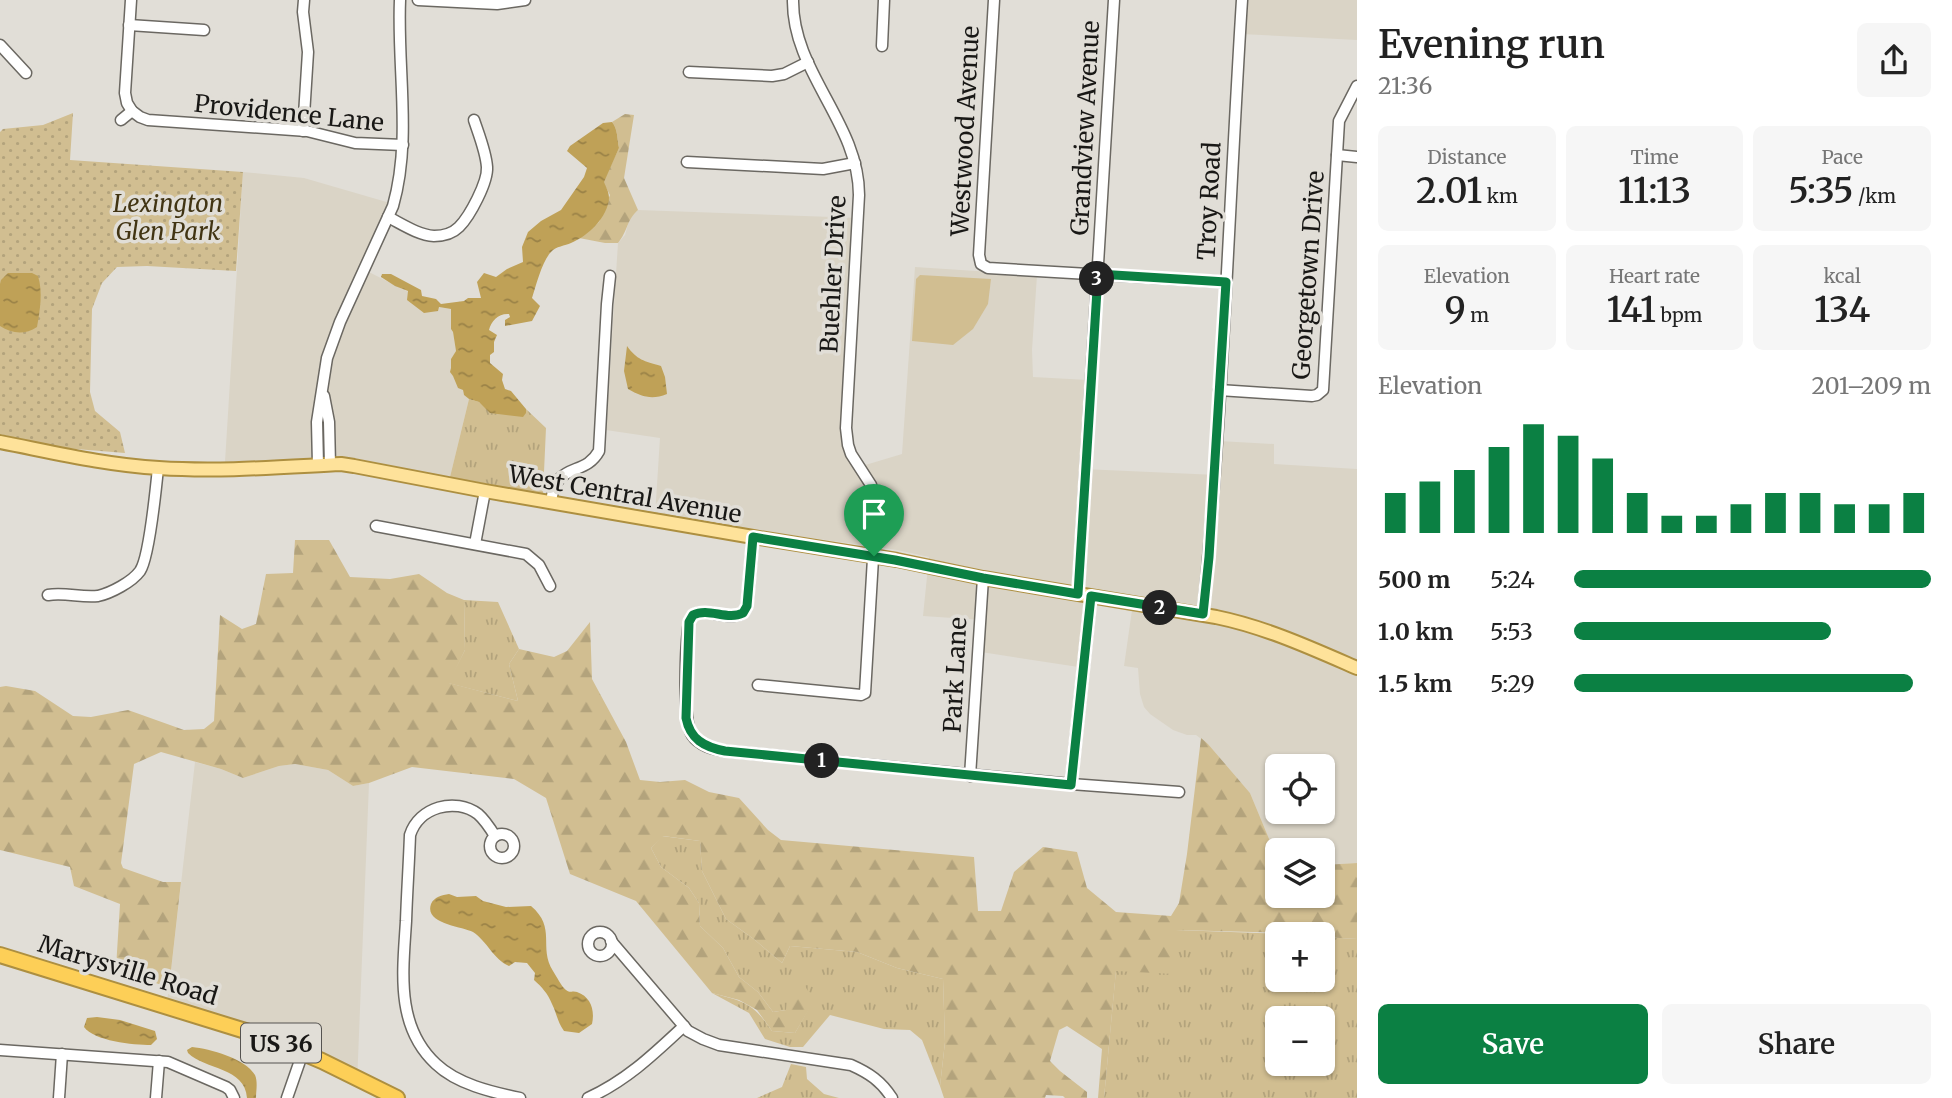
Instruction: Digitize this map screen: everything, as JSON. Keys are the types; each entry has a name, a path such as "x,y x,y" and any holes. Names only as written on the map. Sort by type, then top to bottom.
{"highway":[{"name":"Marysville Road","path":"0,955 240,1028 303,1052 397,1098"}],"main road":[{"name":"West Central Avenue","path":"0,442 159,468 354,466 485,491 874,556 983,578 1203,614 1264,629 1357,668"}],"street":[{"path":"121,120 132,111 125,93 131,0"},
{"path":"303,131 308,52 304,0"},
{"path":"324,465 329,422 323,387 324,368 331,343 388,217 399,186 403,145 400,0"},
{"path":"418,0 496,4 525,0"},
{"name":"Buehler Drive","path":"758,685 861,695 865,693 874,556 875,500 869,482 851,454 846,428 859,195 855,163 845,136 798,41 793,0"},
{"path":"882,46 884,0"},
{"name":"Westwood Avenue","path":"994,0 979,255 981,264 988,268 1098,274"},
{"name":"Grandview Avenue","path":"1071,785 1084,595 1098,274 1114,0"},
{"name":"Troy Road","path":"1203,614 1242,0"},
{"path":"129,25 204,30"},
{"path":"0,45 26,73"},
{"path":"690,72 779,75 808,62"},
{"name":"Georgetown Drive","path":"1219,390 1312,396 1323,390 1339,121 1357,86"},
{"name":"Providence Lane","path":"132,111 148,120 303,131 366,145 403,145"},
{"path":"388,217 433,236 445,234 460,226 473,206 487,172 474,120"},
{"path":"1337,155 1357,157"},
{"path":"687,162 823,169 855,163"},
{"path":"1098,274 1226,282"},
{"path":"551,502 553,488 558,479 592,459 599,451 610,276"},
{"path":"48,595 103,594 129,580 140,570 144,564 159,468"},
{"path":"475,544 485,491"},
{"path":"376,526 526,554 539,565 550,586"},
{"path":"753,537 747,606 743,613 732,616 701,612 693,615 689,622 685,710 692,735 705,746 725,751 970,776 1179,792"},
{"name":"Park Lane","path":"970,776 983,578"},
{"path":"495,836 476,813 457,806 433,809 413,825 410,835 402,984 413,1031 435,1064 472,1085 520,1098"},
{"path":"611,941 688,1031 719,1045 851,1065 870,1073 892,1098"},
{"path":"588,1098 614,1086 637,1069 684,1027"},
{"path":"0,1050 159,1061 177,1065 226,1087 234,1098"},
{"path":"287,1098 303,1052"},
{"path":"59,1098 62,1054"},
{"path":"156,1098 159,1061"}],"shaded area":[{"path":"1243,0 1357,0 1357,40 1241,34"},
{"path":"243,172 304,178 390,203 361,268 438,307 451,309 451,329 456,351 451,359 451,368 464,395 469,399 450,477 354,458 225,462"},
{"path":"638,210 860,218 848,428 851,447 862,466 902,454 915,267 1037,275 1033,377 1088,380 1083,469 1217,475 1219,441 1274,444 1274,464 1357,469 1357,863 1335,864 1335,838 1269,838 1250,793 1208,744 1196,735 1173,730 1150,714 1144,707 1140,694 1138,668 1124,666 1132,610 1093,602 1085,668 981,652 983,620 923,616 929,557 897,550 655,516 660,438 606,430 618,243 625,235 630,217"},
{"path":"195,762 243,778 279,766 295,764 328,770 353,786 369,783 357,1084 313,1063 165,1013"}],"green space":[{"name":"Lexington Glen Park","path":"73,113 70,160 243,172 236,271 117,267 102,283 92,309 90,392 95,411 120,432 125,453 51,447 0,434 0,132 3,129 43,125"},
{"path":"625,114 634,115 624,178 638,210 618,243 579,238 599,222 610,195 603,182 619,148 612,122"},
{"path":"920,275 991,279 988,304 973,329 953,345 912,341 916,279"},
{"path":"469,399 486,408 526,413 526,409 546,428 543,494 450,477"},
{"path":"295,540 329,540 350,577 390,579 419,574 447,593 464,600 465,650 449,683 518,701 509,664 519,649 554,657 567,651 590,622 592,679 626,742 640,780 685,780 709,792 739,798 768,830 781,840 974,857 978,911 1001,911 1014,872 1043,847 1077,852 1087,888 1116,912 1171,916 1179,903 1201,738 1250,793 1269,838 1265,838 1265,908 1335,908 1335,864 1357,863 1357,939 1335,938 1335,922 1265,922 1265,932 1176,930 1174,974 1116,971 1104,1098 1098,1098 1102,1049 1067,1026 1059,1030 1050,1061 1087,1092 1087,1098 1046,1095 1045,1098 944,1098 940,1086 945,1042 943,979 897,968 857,952 790,946 782,963 726,919 702,871 700,841 663,836 651,848 661,867 689,888 699,903 700,926 723,948 739,977 758,992 773,1012 786,1010 789,984 805,986 814,1001 795,1033 772,1031 757,1010 739,1000 712,993 636,901 570,874 546,798 514,779 412,767 353,786 328,770 295,764 279,766 243,778 161,752 134,764 121,863 123,868 163,882 181,882 169,988 116,968 120,904 74,886 70,867 0,850 0,687 35,691 73,716 91,717 128,710 184,730 204,729 214,721 220,615 242,629 256,624 266,574 293,573"},
{"path":"464,600 498,602 519,649 509,664 518,701 448,683 465,650"},
{"path":"662,836 700,841 702,871 726,919 782,963 790,946 857,952 897,968 943,979 945,1042 940,1086 922,1040 910,1030 884,1029 830,1015 803,1047 790,1047 765,1039 749,1013 712,993 747,1004 772,1031 795,1033 813,1001 773,1012 758,992 739,977 723,948 700,926 699,903 689,888 661,867 651,848"},
{"path":"1176,930 1265,933 1265,992 1335,992 1335,938 1357,939 1357,1098 1104,1098 1116,970"},
{"path":"791,1064 806,1067 807,1079 824,1094 839,1098 757,1098 782,1087"}],"water":[{"path":"612,122 619,148 604,182 609,198 601,219 584,236 555,248 548,256 532,298 540,306 532,321 505,326 505,320 510,317 505,314 496,318 490,327 489,330 497,335 490,363 503,374 505,389 511,391 526,409 526,413 523,417 490,413 479,402 464,395 450,372 451,359 456,351 451,329 451,309 439,307 438,311 424,313 407,300 408,291 381,277 382,274 391,274 421,290 422,296 436,299 441,304 481,298 477,282 484,273 496,277 523,262 522,247 528,232 561,210 584,177 587,168 567,151 570,146 603,123"},
{"path":"8,273 32,273 38,276 40,308 37,327 32,330 9,331 0,326 0,284"},
{"path":"627,346 641,359 661,366 667,394 647,397 628,389 624,371"},
{"path":"449,894 457,897 476,896 483,901 506,907 531,906 543,922 547,954 553,971 566,990 582,994 589,1001 593,1014 592,1024 579,1033 564,1031 549,997 534,980 535,973 527,963 515,962 509,966 503,963 473,932 433,916 430,911 432,902"},
{"path":"87,1018 120,1020 155,1031 157,1039 151,1045 143,1045 96,1036 84,1027"},
{"path":"192,1047 227,1055 250,1069 256,1078 256,1098 247,1098 245,1088 232,1075 195,1059 187,1050"}],"route":[{"path":"1098,274 1226,282 1203,614 1091,596 1071,785 725,751 705,746 692,735 686,718 685,702 689,622 693,615 704,611 732,616 743,613 747,606 753,537 874,556 1078,594 1098,274"}]}
